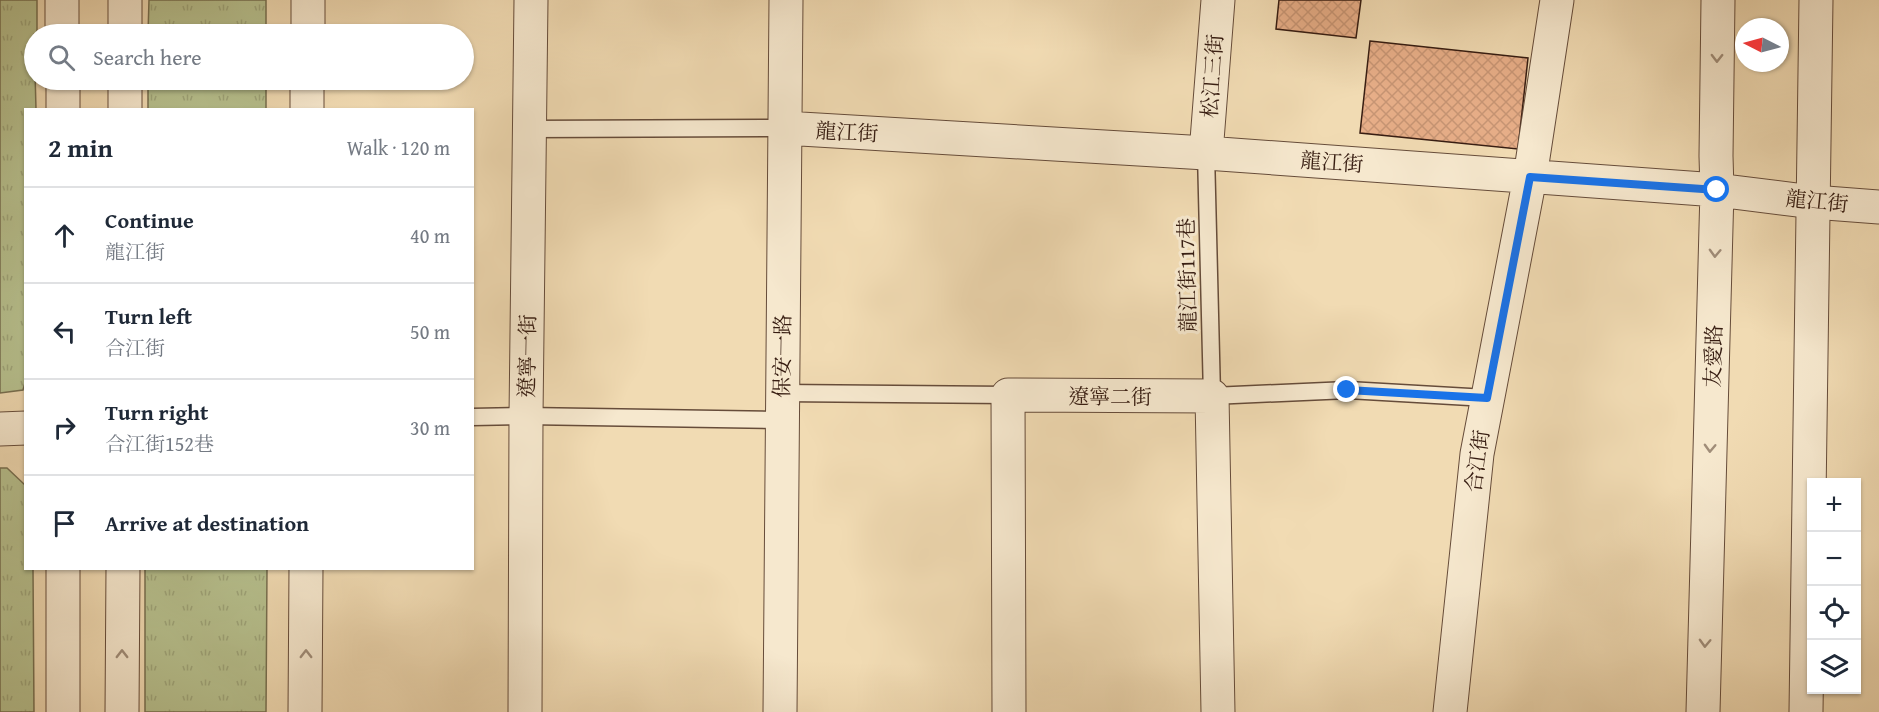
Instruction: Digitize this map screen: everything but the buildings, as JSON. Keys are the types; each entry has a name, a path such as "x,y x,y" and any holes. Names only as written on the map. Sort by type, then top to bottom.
{"street":[{"path":"62,0 63,24"},
{"path":"125,0 125,24"},
{"path":"308,0 308,24"},
{"name":"遼寧一街","path":"525,712 531,0"},
{"name":"保安一路","path":"780,712 786,0"},
{"name":"松江三街","path":"1206,153 1218,0"},
{"name":"合江街","path":"1450,712 1476,454 1530,177 1557,0"},
{"name":"友愛路","path":"1703,712 1717,190 1718,0"},
{"path":"1806,712 1816,0"},
{"path":"63,90 63,108"},
{"path":"125,90 125,108"},
{"path":"308,90 308,108"},
{"name":"龍江街","path":"784,128 1206,153 1717,190 1813,202 1879,207"},
{"path":"1008,395 1009,712"},
{"name":"遼寧二街","path":"1008,395 1212,396"},
{"path":"1212,396 1218,712"},
{"path":"0,429 24,428"},
{"path":"63,570 63,712"},
{"path":"122,712 123,570"},
{"path":"305,712 306,570"}],"lane":[{"path":"530,129 784,128"},
{"name":"龍江街117巷","path":"1206,153 1212,396"},
{"path":"1212,396 1347,390 1487,398"},
{"path":"474,417 1008,395"}],"green space":[{"path":"0,0 37,0 37,24 24,24 24,90 35,90 36,108 24,108 24,386 23,390 0,393"},
{"path":"149,0 266,0 266,24 148,24"},
{"path":"148,90 266,90 266,108 148,108"},
{"path":"0,468 7,468 24,484 24,570 33,570 34,712 0,712"},
{"path":"145,570 267,570 266,712 145,712"}],"route":[{"path":"1347,390 1487,398 1530,177 1717,190"}]}
